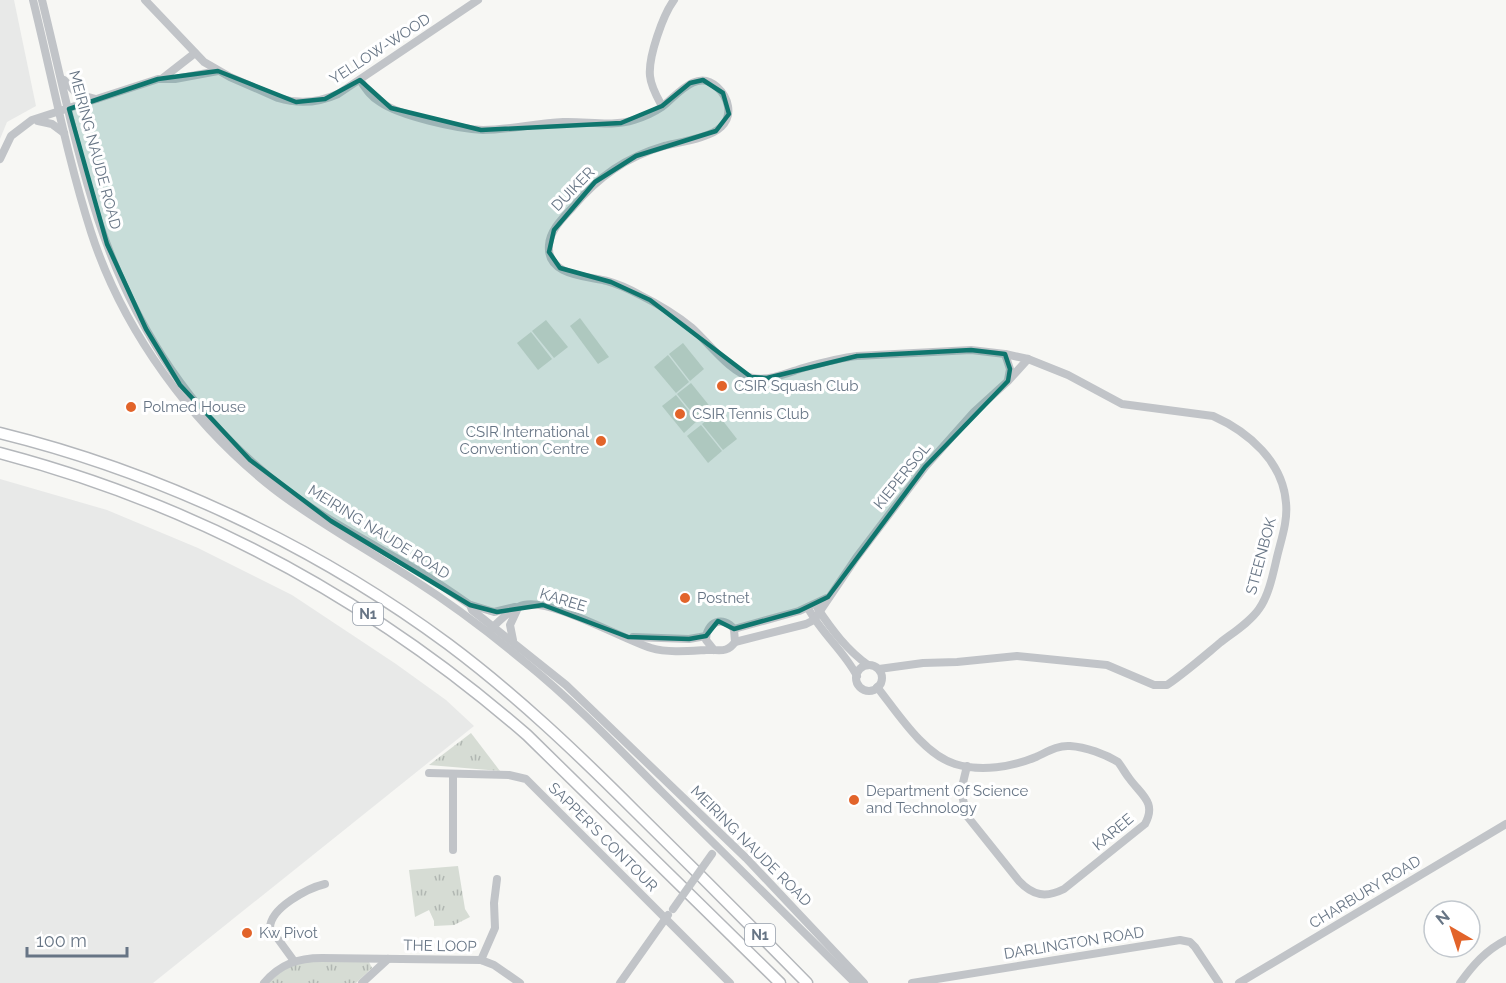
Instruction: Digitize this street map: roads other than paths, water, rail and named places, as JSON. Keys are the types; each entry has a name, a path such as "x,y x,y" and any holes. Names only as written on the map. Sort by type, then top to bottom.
{"highway":[{"name":"N1","path":"0,433 135,474 180,493 295,548 356,582 409,617 488,676 583,760 807,983"},
{"name":"N1","path":"0,453 103,484 189,518 286,565 366,612 437,662 489,702 526,735 780,983"}],"street":[{"name":"MEIRING NAUDE ROAD","path":"33,0 92,234 107,272 136,330 195,414 243,463 298,507 491,629 513,640 566,685 725,838 864,983"},
{"name":"MEIRING NAUDE ROAD","path":"42,0 98,219 116,268 156,348 180,385 204,414 250,460 306,504 470,605 491,629 551,683 715,851 855,983"},
{"name":"YELLOW-WOOD","path":"145,0 195,53 218,71 278,98 296,102 325,99 360,80 478,0"},
{"path":"662,106 651,85 651,61 668,9 674,0"},
{"path":"0,159 11,136 32,120 163,78 195,53"},
{"path":"163,78 175,79 218,71"},
{"path":"60,73 75,93 97,99"},
{"name":"DUIKER","path":"360,80 374,98 391,108 443,124 481,130 554,123 621,123 644,117 662,106 690,83 703,80 712,83 723,93 727,101 729,114 725,124 716,131 636,156 610,170 595,182 554,230 549,243 549,252 552,260 560,268 578,276 611,282 650,300 690,327 739,372 751,377 767,378 857,356 971,350 1028,359"},
{"path":"32,120 52,124 65,134"},
{"path":"1005,354 1010,369 1008,381"},
{"name":"KIEPERSOL","path":"828,597 925,467 974,412 1028,359"},
{"name":"STEENBOK","path":"898,666 1001,656 1060,659 1107,665 1154,685 1162,686 1171,682 1231,634 1258,611 1263,603 1273,574 1287,504 1281,480 1273,464 1249,436 1213,416 1122,404 1068,375 1028,359"},
{"path":"734,629 812,606 828,597"},
{"path":"735,642 734,629 727,622 718,621 711,624 706,636 708,644 714,650 720,651 728,649 735,642 814,620 821,613 828,597"},
{"path":"470,605 494,612 519,606"},
{"name":"KAREE","path":"491,629 519,606 543,605 651,648 673,651 714,650"},
{"path":"513,640 510,625 519,606"},
{"path":"812,606 821,613 855,656 879,669 898,666"},
{"path":"812,606 814,620 838,646 849,662 857,683 862,688 869,690 877,687 882,678 898,666"},
{"name":"KAREE","path":"628,637 673,640 706,636"},
{"path":"673,640 673,651"},
{"path":"856,676 860,669 868,665"},
{"path":"879,669 882,678"},
{"name":"KAREE","path":"877,687 916,736 930,749 955,764 1002,767 1069,745 1089,749 1118,762 1149,803 1149,817 1145,824 1064,889 1053,895 1041,895 1026,889 1019,882 967,816 961,791 967,766"},
{"name":"SAPPER'S CONTOUR","path":"429,772 509,775 526,779 730,983"},
{"path":"453,774 453,850"},
{"name":"CHARBURY ROAD","path":"1239,983 1506,824"},
{"path":"620,983 725,838"},
{"path":"481,960 495,928 494,903 497,879"},
{"path":"294,961 270,928 271,920 276,913 301,893 325,884"},
{"name":"DARLINGTON ROAD","path":"912,983 1180,940 1190,942 1195,947 1219,983"},
{"path":"1460,983 1479,960 1506,940"},
{"name":"THE LOOP","path":"264,983 280,968 294,961 310,958 481,960 494,965 520,983"},
{"name":"THE LOOP","path":"362,983 388,959"}],"place":[{"name":"CSIR Squash Club","path":"722,386"},
{"name":"Polmed House","path":"131,407"},
{"name":"CSIR Tennis Club","path":"680,414"},
{"name":"CSIR International Convention Centre","path":"601,441"},
{"name":"Postnet","path":"685,598"},
{"name":"Department Of Science and Technology","path":"854,800"},
{"name":"Kw Pivot","path":"247,933"}]}
